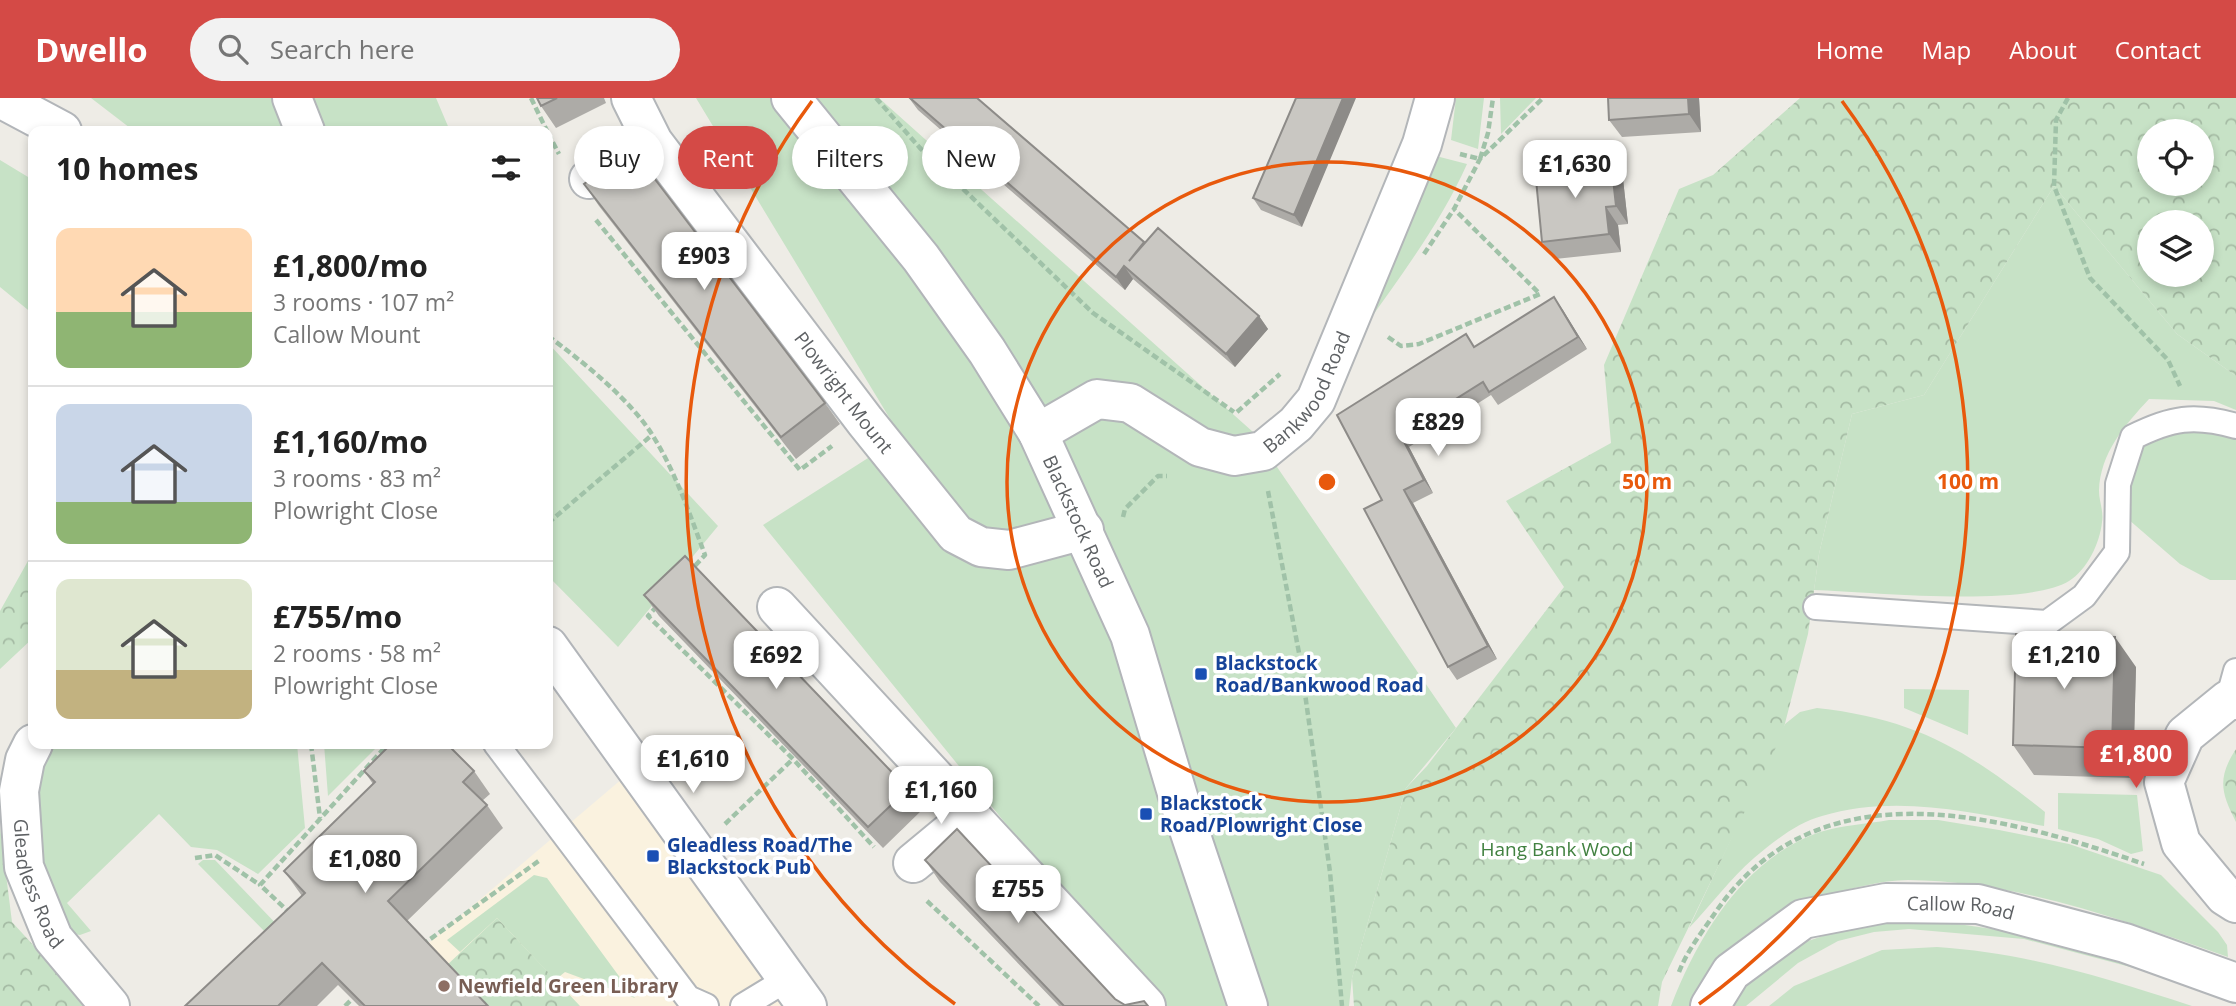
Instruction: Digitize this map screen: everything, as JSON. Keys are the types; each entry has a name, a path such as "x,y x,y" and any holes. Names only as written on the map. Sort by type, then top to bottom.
{"street":[{"path":"0,98 53,126"},
{"path":"292,98 303,126"},
{"name":"Plowright Mount","path":"631,98 645,126"},
{"name":"Blackstock Road","path":"791,98 922,258 987,351 1038,433 1130,635 1180,803 1248,1006"},
{"name":"Bankwood Road","path":"1038,433 1097,399 1130,403 1200,447 1234,456 1263,451 1296,424 1316,400 1422,144 1435,98"},
{"name":"Plowright Mount","path":"664,156 865,421 956,534 981,547 1009,550 1084,530"},
{"path":"777,607 1146,1006"},
{"path":"553,653 798,992"},
{"path":"2233,690 2185,735 2164,782 2180,843 2225,896 2236,903"},
{"name":"Gleadless Road","path":"30,749 25,760 19,791 24,867 52,938 110,1006"},
{"path":"905,871 971,815"},
{"name":"Callow Road","path":"1710,1006 1731,972 1803,919 1886,903 1978,904 2125,943 2236,984"}],"lane":[{"path":"1816,607 2047,623 2084,596 2117,552 2118,484 2133,437 2167,420 2209,418 2236,426"},
{"path":"500,749 688,998 706,1006"},
{"path":"743,1006 798,992"}],"path":[{"path":"531,98 544,126"},
{"path":"876,98 920,148 1093,313 1236,413 1263,451 1270,511 1300,658 1328,859 1342,1006"},
{"path":"1480,159 1488,132 1493,98"},
{"path":"2068,98 2056,120 2054,186 2063,209 2091,278 2168,360 2195,419"},
{"path":"553,141 574,172"},
{"path":"586,189 800,470 865,421"},
{"path":"1381,332 1401,346 1419,344 1540,294 1454,209"},
{"path":"553,340 593,369 652,435 687,504 705,555 686,575"},
{"path":"553,519 652,435"},
{"path":"1125,509 1158,476"},
{"path":"667,595 648,616 1039,1006"},
{"path":"312,749 320,819"},
{"path":"260,885 383,749"},
{"path":"697,851 793,759"},
{"path":"420,946 569,839"},
{"path":"195,858 215,855 260,885 298,920"},
{"path":"345,1006 360,992"}],"shaded area":[{"path":"636,767 807,1006 357,1006 378,986"}],"green space":[{"path":"91,98 436,98 448,126 127,126"},
{"path":"696,98 879,98 922,136 922,189 981,189 1253,432 1456,728 1406,788 1352,978 1349,1006 1154,1006 763,525 901,437 751,189 778,189 778,126 713,126"},
{"path":"1456,98 1484,98 1478,149 1451,140"},
{"path":"1500,98 1536,98 1501,134"},
{"name":"Hang Bank Wood","path":"1800,98 2236,98 2236,376 2177,334 2138,287 2214,287 2214,210 2137,210 2137,286 2054,186 1924,395 1852,414 1819,554 1808,634 1782,735 1662,982 1658,1006 1354,1006 1352,978 1406,788 1427,766 1564,587 1506,501 1611,443 1604,365 1679,189 1713,175"},
{"path":"1436,156 1467,164 1433,228 1364,328"},
{"path":"0,160 28,177 28,310 0,287"},
{"path":"2054,186 2177,334 2236,376 2236,410 2214,401 2149,399 2123,430 2109,452 2100,477 2102,518 2099,539 2087,563 2069,581 2048,589 1984,596 1814,590 1819,554 1852,414 1924,395"},
{"path":"553,348 718,526 618,647 553,581"},
{"path":"2181,424 2236,437 2236,580 2210,580 2180,564 2128,519 2129,477 2134,457 2147,441"},
{"path":"28,561 28,643 0,669 0,611"},
{"path":"1904,689 1969,690 1968,735 1904,708"},
{"path":"1817,708 1884,720 1940,741 1991,772 2045,812 2044,826 1933,807 1877,806 1822,816 1795,828 1754,858 1689,928 1785,724 1800,712"},
{"path":"44,749 297,749 305,828 258,874 217,850 191,847 159,814 67,903 91,931 80,935 68,933 51,919 27,817"},
{"path":"324,749 375,749 328,796"},
{"path":"2236,749 2236,822 2223,786 2226,769"},
{"path":"2058,793 2137,795 2143,851 2131,854 2098,839 2058,829"},
{"path":"1889,820 1938,820 2069,844 2161,875 2218,932 2227,945 2228,957 2111,917 2031,895 1949,882 1897,880 1825,896 1782,912 1745,936 1728,951 1700,986 1689,1006 1671,1006 1710,927 1727,902 1768,860 1793,844 1820,832"},
{"path":"0,827 12,922 89,1006 0,1006"},
{"path":"203,860 215,860 283,931 273,940 198,864"},
{"path":"534,875 547,878 635,998 565,972 555,980 497,918 460,952 447,940"},
{"path":"497,918 580,1006 482,1006 445,967"},
{"path":"1922,921 1982,927 2039,938 2153,973 2024,939 1909,929 1874,932 1838,941 1798,963 1746,1006 1728,1006 1753,979 1802,943 1853,926"},
{"path":"1937,947 2003,955 2066,968 2192,1006 1769,1006 1794,986 1882,950"}],"building":[{"path":"537,98 557,98 541,106"},
{"path":"910,98 977,98 1009,126 942,126"},
{"path":"1296,98 1343,98 1294,215 1253,198"},
{"path":"1608,98 1688,98 1689,114 1609,120"},
{"path":"1020,135 1144,242 1129,261 1158,228 1259,316 1226,354 1124,266 1116,277 1015,189 1020,189"},
{"path":"1611,161 1616,206 1606,207 1609,234 1542,242 1535,169"},
{"path":"588,189 662,189 825,403 781,437"},
{"path":"1554,297 1578,337 1489,392 1483,382 1400,434 1424,480 1404,490 1488,646 1448,667 1364,509 1382,500 1337,415 1466,334 1474,347"},
{"path":"685,556 908,789 868,827 644,595"},
{"path":"2016,634 2115,637 2112,748 2013,745"},
{"path":"386,749 452,749 474,771 463,782 487,805 388,901 488,1006 365,1006 322,963 278,1006 185,1006 305,893 284,871 375,782 364,771"},
{"path":"957,829 1115,999 1125,1005 1144,1001 1148,1006 1064,1006 925,860"}],"place":[{"name":"Blackstock Road/Bankwood Road","path":"1201,674"},
{"name":"Blackstock Road/Plowright Close","path":"1146,814"},
{"name":"Gleadless Road/The Blackstock Pub","path":"653,856"},
{"name":"Newfield Green Library","path":"444,986"}]}
